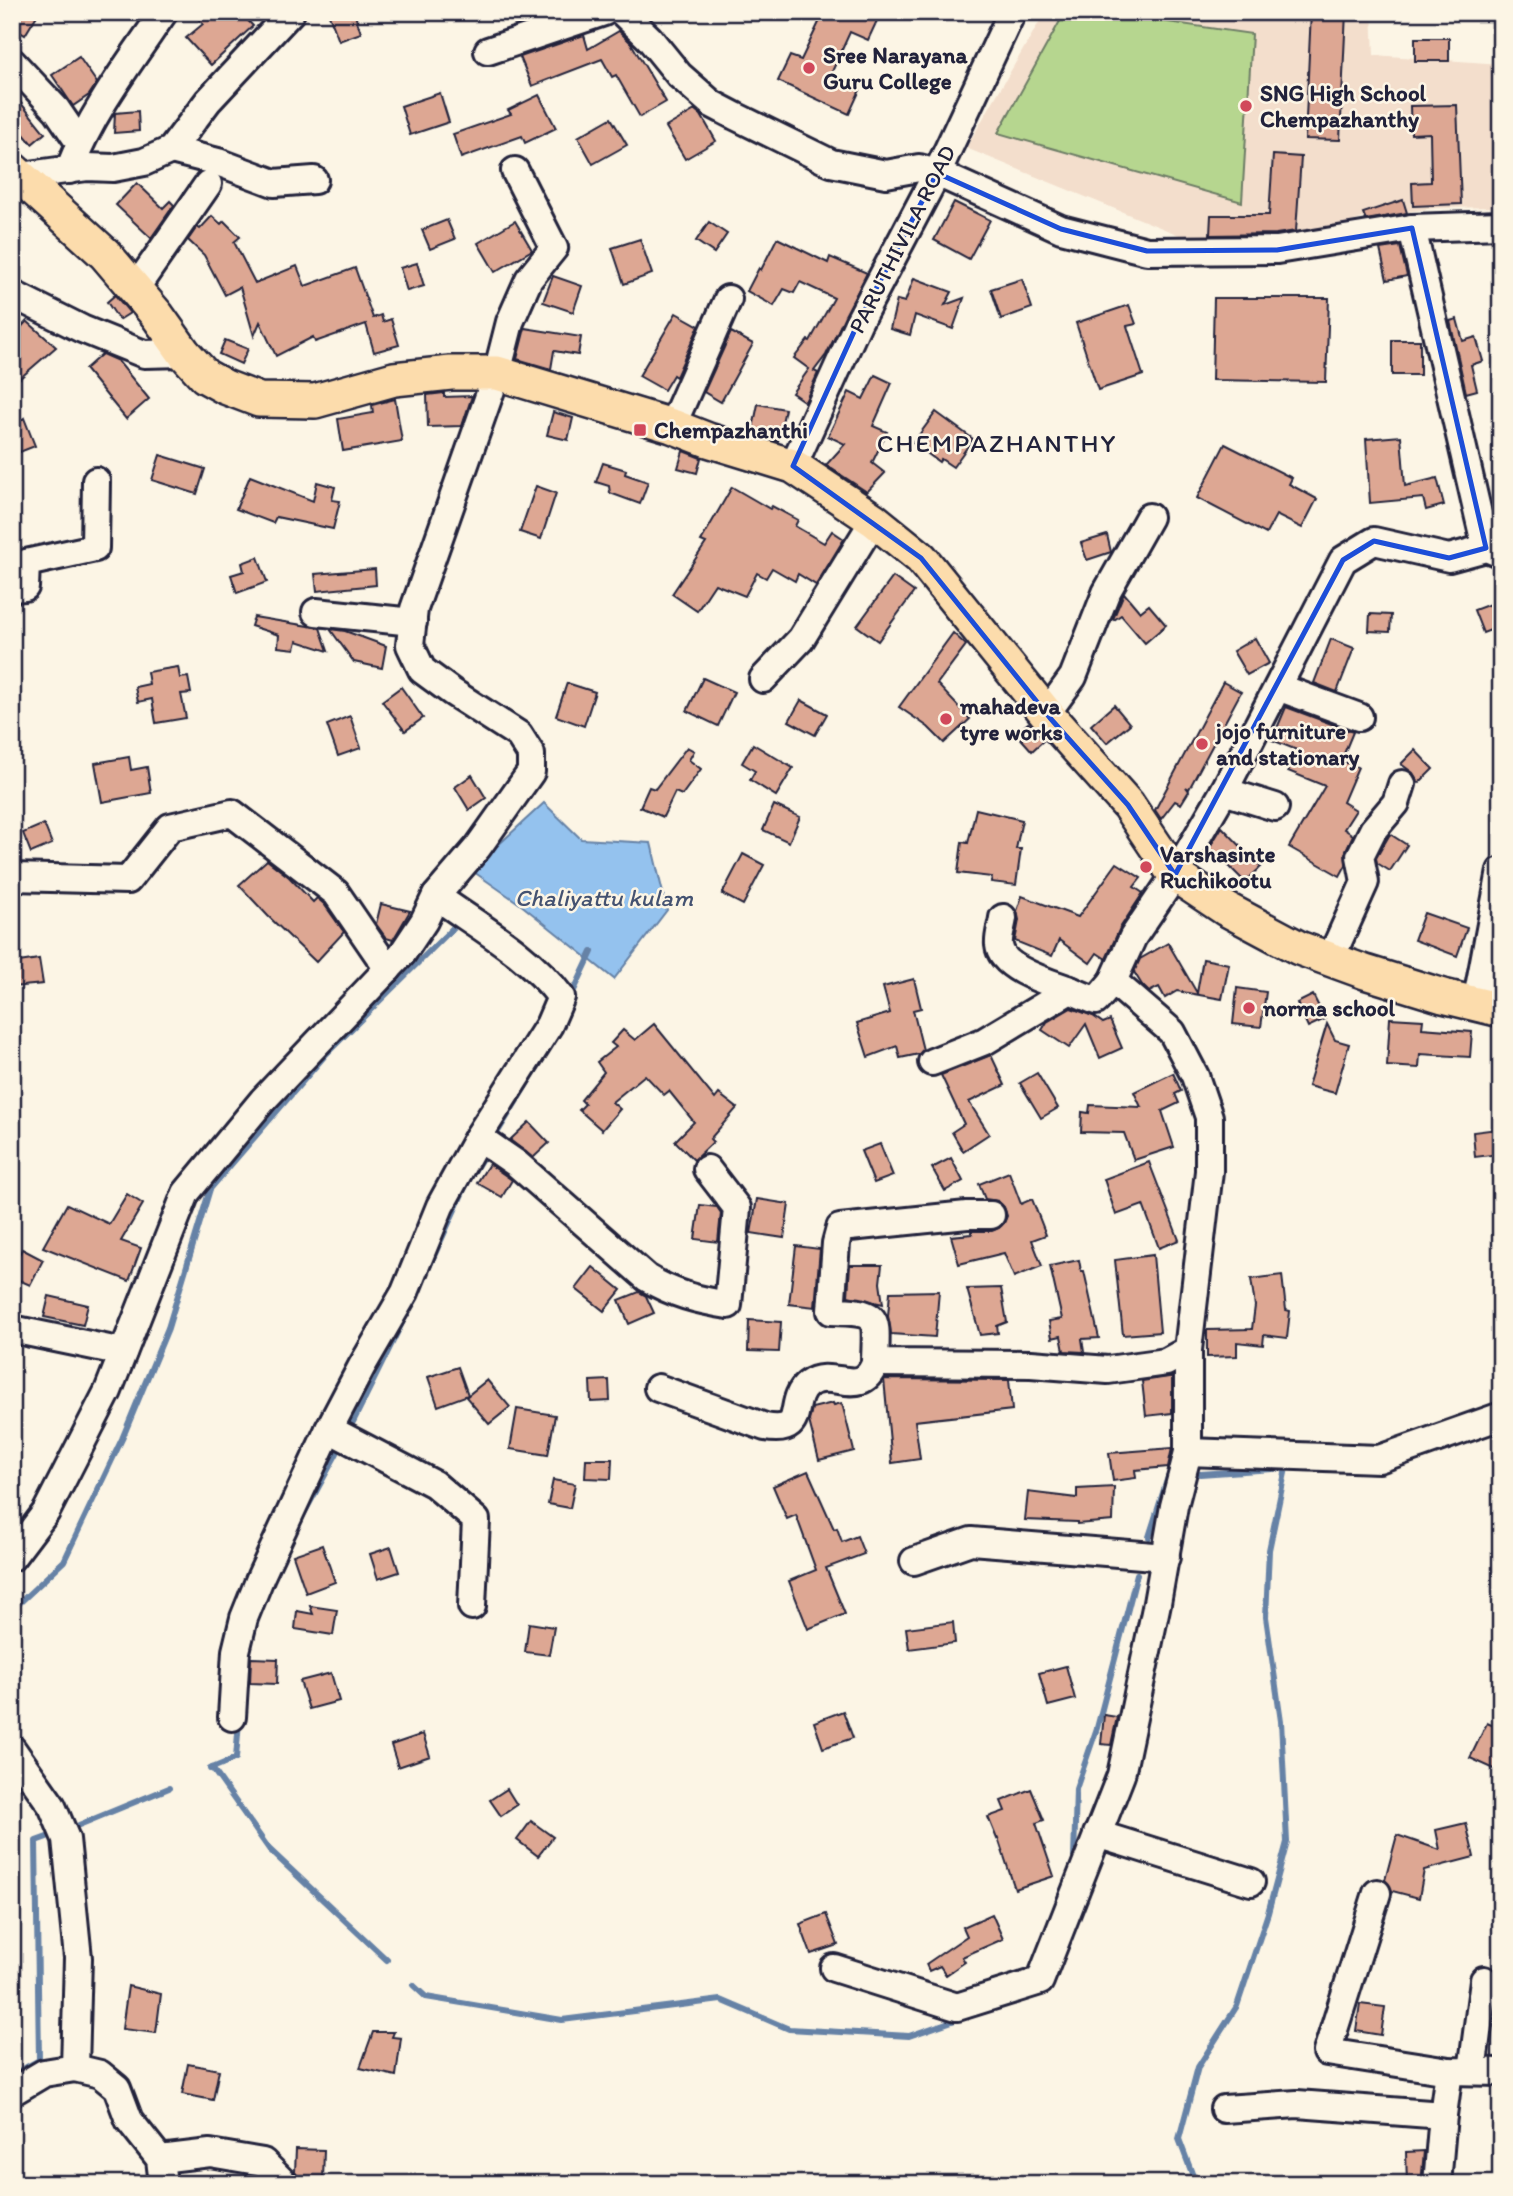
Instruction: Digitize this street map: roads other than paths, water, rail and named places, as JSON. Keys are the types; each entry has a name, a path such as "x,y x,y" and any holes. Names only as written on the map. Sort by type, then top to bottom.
{"main road":[{"path":"17,173 105,254 158,315 184,353 205,376 259,400 315,401 394,379 451,373 497,373 793,466 874,520 921,558 1046,714 1128,805 1175,875 1226,909 1299,948 1443,996 1488,1007"}],"street":[{"path":"69,170 79,142 164,12"},
{"path":"17,173 113,168 144,162 171,150 208,101 291,12"},
{"path":"488,51 604,12"},
{"path":"622,12 649,38 679,75 712,104 831,163 886,174 919,168 937,173 1061,229 1147,251 1277,250 1412,228 1501,225"},
{"name":"PARUTHIVILA ROAD","path":"793,466 858,323 937,173 1012,12"},
{"path":"12,62 57,110 79,142"},
{"path":"171,150 218,162 274,183 314,180"},
{"path":"12,1557 46,1512 108,1391 186,1193 263,1100 410,943 436,896 478,847 531,772 531,754 519,735 422,670 410,645 414,609 497,373 510,322 529,279 554,248 515,171"},
{"path":"135,289 208,184"},
{"path":"1003,918 999,946 1003,959 1018,969 1096,1001 1113,981 1133,937 1175,875 1224,792 1343,559 1374,541 1449,558 1494,551 1412,228"},
{"path":"12,294 82,329 144,354 184,353"},
{"path":"672,426 728,299"},
{"path":"12,588 25,587 26,563 95,548 96,481"},
{"path":"1046,714 1073,677 1106,593 1149,517"},
{"path":"763,679 801,639 874,520"},
{"path":"316,612 413,622"},
{"path":"1278,687 1359,717"},
{"path":"1330,960 1365,882 1360,856 1373,830 1396,803 1402,784"},
{"path":"1224,792 1275,807"},
{"path":"12,877 128,880 170,827 232,813 336,893 388,969"},
{"path":"1488,1007 1501,871"},
{"path":"232,1717 236,1651 244,1618 294,1502 362,1366 405,1292 440,1206 478,1137 549,1025 561,997 527,960 436,896"},
{"path":"834,1968 957,2007 1040,1981 1121,1775 1188,1452 1188,1349 1209,1171 1209,1117 1195,1076 1172,1032 1113,981"},
{"path":"932,1062 985,1041 1070,990"},
{"path":"478,1137 517,1164 647,1278 686,1297 728,1305 737,1208 707,1169"},
{"path":"658,1388 765,1427 786,1428 792,1422 802,1391 809,1384 819,1379 862,1381 870,1375 875,1363 876,1324 872,1317 858,1312 831,1311 835,1243 840,1228 991,1215"},
{"path":"12,1329 123,1352"},
{"path":"875,1363 1031,1364 1108,1370 1166,1362 1188,1349"},
{"path":"1188,1452 1379,1459 1501,1416"},
{"path":"329,1429 434,1484 476,1520 472,1606"},
{"path":"914,1560 971,1541 1166,1557"},
{"path":"12,1749 52,1806 66,1839 78,1958 75,2068"},
{"path":"1097,1834 1251,1882"},
{"path":"1377,1893 1326,2052 1460,2071 1501,2072"},
{"path":"1437,2184 1443,2115 1460,2071 1484,1980"},
{"path":"12,2092 44,2073 75,2068 100,2074 117,2088 129,2120 162,2171 210,2153 263,2162 285,2184"},
{"path":"1224,2109 1297,2104 1443,2115"}],"water":[{"name":"Chaliyattu kulam","path":"544,803 581,839 651,843 667,910 614,979 520,904 471,870"}],"waterway":[{"path":"12,1610 64,1561 122,1439 168,1328 210,1189 327,1053 460,921"},
{"path":"570,999 592,952"},
{"path":"499,1130 538,1066"},
{"path":"429,1267 467,1183 481,1160"},
{"path":"353,1422 408,1311"},
{"path":"301,1519 337,1453"},
{"path":"1196,2184 1179,2139 1198,2067 1237,2006 1268,1913 1287,1842 1281,1721 1266,1617 1269,1550 1286,1468 1200,1474"},
{"path":"1149,1537 1168,1477"},
{"path":"1074,1859 1076,1789 1097,1728 1137,1574"},
{"path":"210,1769 236,1758 239,1721"},
{"path":"212,1768 269,1849 387,1960"},
{"path":"79,1825 169,1788"},
{"path":"12,2075 39,2060 36,1841 47,1837"},
{"path":"413,1985 426,1997 562,2020 721,2000 789,2029 909,2036 961,2018"}],"place":[{"name":"Sree Narayana Guru College","path":"809,68"},
{"name":"SNG High School Chempazhanthy","path":"1246,106"},
{"name":"Chempazhanthi","path":"640,430"},
{"name":"mahadeva tyre works","path":"946,719"},
{"name":"jojo furniture and stationary","path":"1202,744"},
{"name":"Varshasinte Ruchikootu","path":"1146,867"},
{"name":"norma school","path":"1249,1008"}],"district":[{"name":"CHEMPAZHANTHY","path":"997,443"}]}
